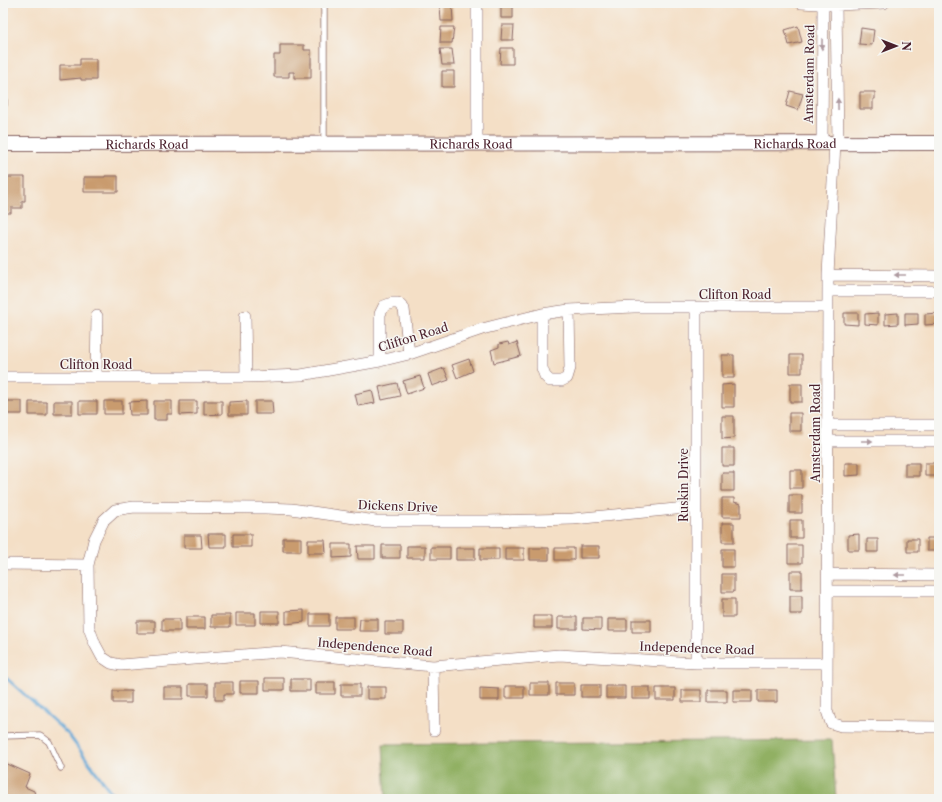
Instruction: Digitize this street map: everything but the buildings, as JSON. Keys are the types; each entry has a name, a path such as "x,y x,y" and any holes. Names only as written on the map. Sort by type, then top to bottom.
{"street":[{"path":"477,3 477,144"},
{"path":"801,3 836,5 884,3"},
{"name":"Amsterdam Road","path":"823,4 832,143"},
{"name":"Amsterdam Road","path":"836,5 828,275 827,711 831,723 849,726 939,727"},
{"name":"Richards Road","path":"3,144 939,143"},
{"path":"828,275 939,276"},
{"path":"828,291 939,291"},
{"path":"380,361 380,314 384,306 392,303 398,303 404,309 409,354"},
{"name":"Clifton Road","path":"3,377 302,376 409,354 482,329 542,314 569,310 603,307 828,307"},
{"name":"Ruskin Drive","path":"696,307 696,663"},
{"path":"542,314 542,368 545,376 550,381 561,381 568,378 570,368 569,310"},
{"path":"96,377 97,316"},
{"path":"245,316 246,377"},
{"path":"828,425 939,425"},
{"path":"828,441 939,441"},
{"name":"Dickens Drive","path":"88,565 94,540 104,520 115,510 134,507 291,509 376,521 573,519 696,508"},
{"path":"3,564 88,565"},
{"name":"Independence Road","path":"88,565 89,628 102,657 111,663 121,665 280,652 433,666 559,655 696,663 826,663"},
{"path":"828,574 939,575"},
{"path":"828,591 939,591"},
{"path":"433,666 434,730"}],"lane":[{"path":"324,3 324,144"},
{"path":"3,736 40,736 49,742 61,768"}],"green space":[{"path":"832,740 836,799 386,799 383,744"}],"waterway":[{"path":"3,675 68,734 116,799"}]}
